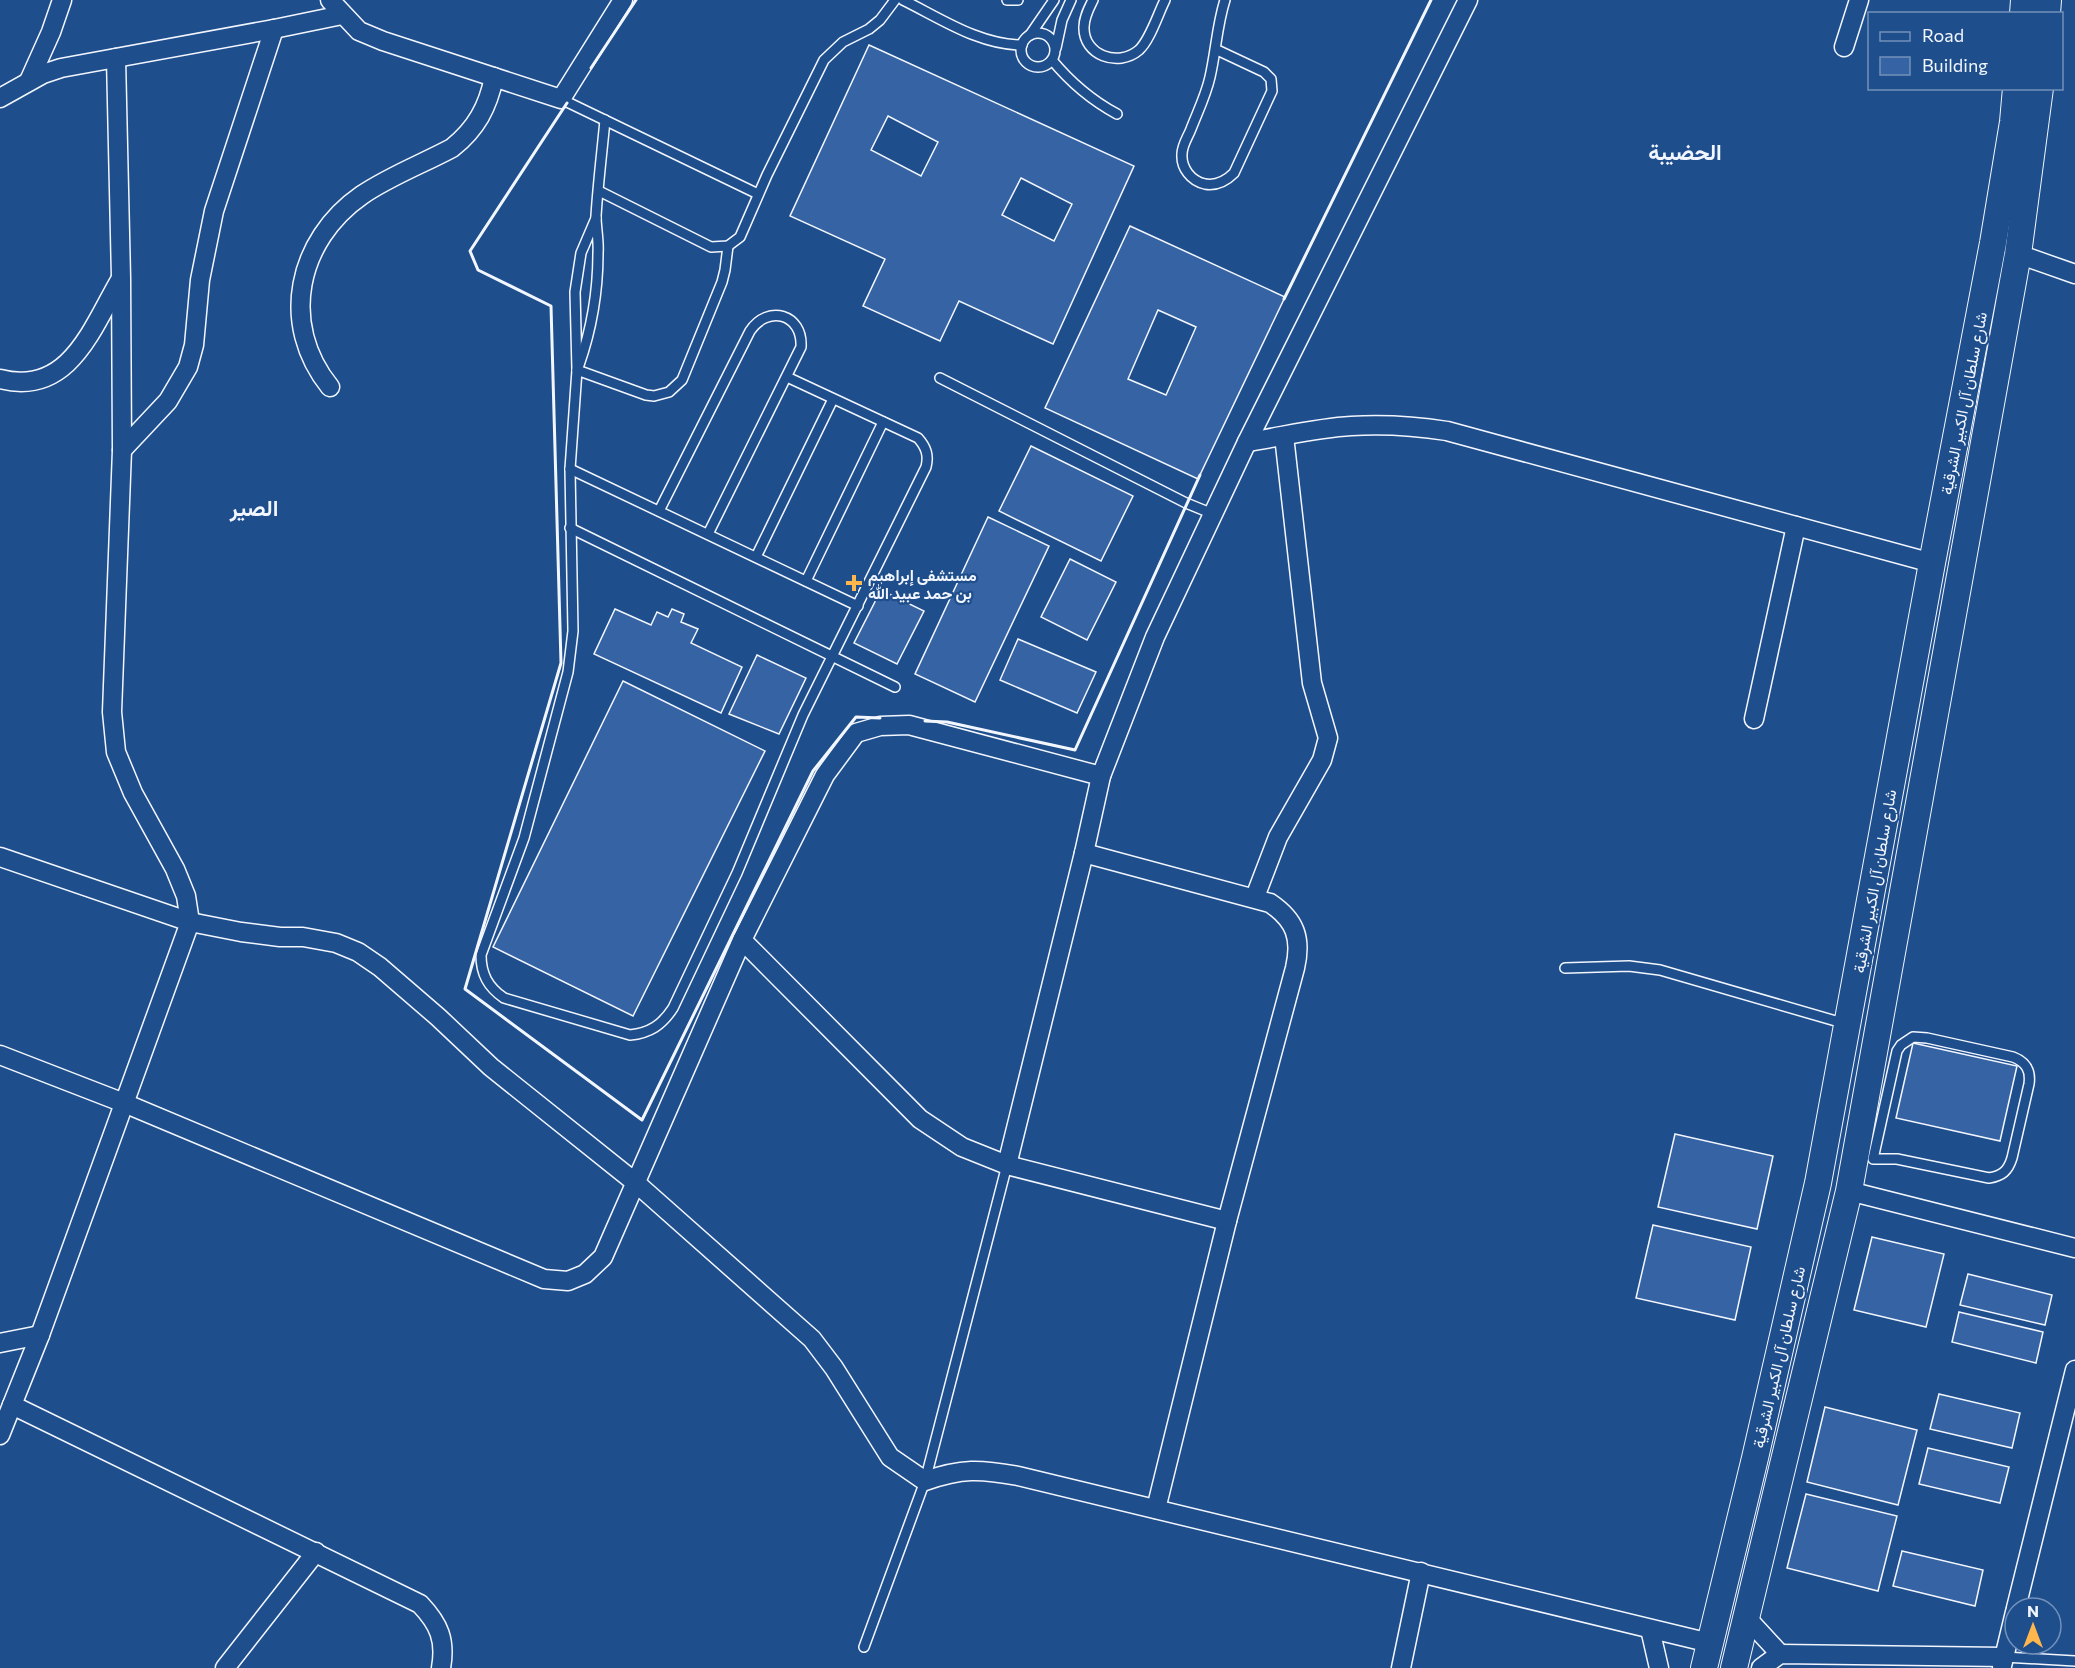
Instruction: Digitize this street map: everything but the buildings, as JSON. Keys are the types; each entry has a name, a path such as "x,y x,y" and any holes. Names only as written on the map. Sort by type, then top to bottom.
{"main road":[{"name":"شارع سلطان آل الكبير الشرقية","path":"1704,1668 1818,1183 1993,243 2013,122 2016,90"},
{"name":"شارع سلطان آل الكبير الشرقية","path":"1734,1668 1850,1183 2018,254 2040,90"}],"street":[{"path":"29,81 51,32 62,0"},
{"path":"330,0 359,31 383,41 561,99 623,0"},
{"path":"1007,1165 1101,776 1155,637 1246,442 1468,0"},
{"path":"1844,47 1858,0"},
{"path":"0,98 29,81 61,68 274,30 342,15"},
{"path":"122,450 168,401 188,367 194,345 200,280 214,211 274,30"},
{"path":"0,1435 40,1335 190,922 186,896 176,869 133,794 116,752 112,712 122,450 116,58"},
{"path":"330,387 312,361 302,331 300,315 301,290 307,265 314,249 334,219 362,195 461,141 477,123 485,109 494,77"},
{"path":"2018,254 2075,274"},
{"path":"0,379 13,383 33,382 52,376 68,364 80,348 121,278"},
{"path":"1246,442 1348,426 1415,426 1448,432 1932,563"},
{"path":"1255,897 1278,837 1322,760 1328,738 1312,683 1284,436"},
{"path":"1754,719 1796,526"},
{"path":"0,1055 124,1103 544,1278 568,1281 585,1274 603,1257 742,940 825,775 856,733 880,726 909,725 1101,776"},
{"path":"1084,853 1255,897 1282,911 1292,924 1297,938 1298,953 1227,1221 1156,1509"},
{"path":"0,857 190,922 241,932 280,937 303,937 336,943 358,952 388,973 490,1067 636,1183 812,1339 834,1368 890,1457 925,1481 966,1470 989,1470 1710,1643"},
{"path":"742,940 920,1119 962,1147 1007,1165 1227,1221"},
{"path":"1850,1183 2075,1248"},
{"path":"0,1343 40,1335"},
{"path":"2018,1596 2075,1370"},
{"path":"12,1405 420,1604 433,1617 441,1635 444,1653 441,1668"},
{"path":"225,1668 316,1552"},
{"path":"1401,1668 1421,1572"},
{"path":"1746,1617 1780,1654"},
{"path":"1650,1629 1659,1668"},
{"path":"1761,1668 1780,1654 2003,1662"}],"lane":[{"path":"598,191 711,247 728,246 740,237 758,194 824,60 843,42 880,20 895,0"},
{"path":"903,0 979,37 1000,44 1022,45"},
{"path":"1007,0 1018,0"},
{"path":"1054,0 1022,45 1023,58 1028,64 1041,67 1052,60 1062,20 1071,0"},
{"path":"1093,0 1085,18 1084,34 1092,49 1106,58 1114,59 1130,56 1143,46 1165,0"},
{"path":"1215,49 1264,72 1270,79 1272,91 1234,173 1228,179 1213,185 1190,177 1185,170 1182,154 1183,146 1203,102 1225,0"},
{"path":"1030,35 1043,33 1054,41 1056,48"},
{"path":"1052,60 1082,91 1117,114"},
{"path":"561,99 758,194"},
{"path":"578,370 587,341 597,290 596,218 605,120"},
{"path":"596,218 584,244 577,273 574,311 578,370 570,469 573,631 568,672 525,838 482,955 483,973 488,983 504,998 630,1035 643,1034 656,1028 666,1019 737,873 790,744 926,467 928,460 924,444 918,438 787,377"},
{"path":"578,370 646,395 662,395 677,387 686,372 722,282 728,246"},
{"path":"659,511 750,331 760,319 767,316 783,316 790,320 800,332 801,347 708,534"},
{"path":"940,378 1186,503 1213,514"},
{"path":"756,557 833,399"},
{"path":"806,581 883,422"},
{"path":"570,469 858,606"},
{"path":"570,528 895,687"},
{"path":"1565,968 1629,966 1660,970 1847,1024"},
{"path":"1850,1183 1866,1162 1873,1159 1897,1159 1989,1178 2004,1173 2012,1158 2029,1084 2030,1077 2025,1064 2013,1057 1927,1038 1913,1037 1906,1040 1897,1051 1873,1159"},
{"path":"864,1647 925,1481 1007,1165"},
{"path":"2003,1662 2075,1661"}],"wall":[{"path":"591,68 636,0"},
{"path":"1284,299 1431,0"},
{"path":"567,103 470,251 478,270 551,306 561,663 465,989 642,1120 813,771 856,717 880,718"},
{"path":"925,721 947,722 1075,750 1200,475"}],"place":[{"name":"مستشفى إبراهيم بن حمد عبيد الله","path":"854,583"}],"district":[{"name":"الحضيبة","path":"1685,151"},
{"name":"الصير","path":"254,507"}]}
